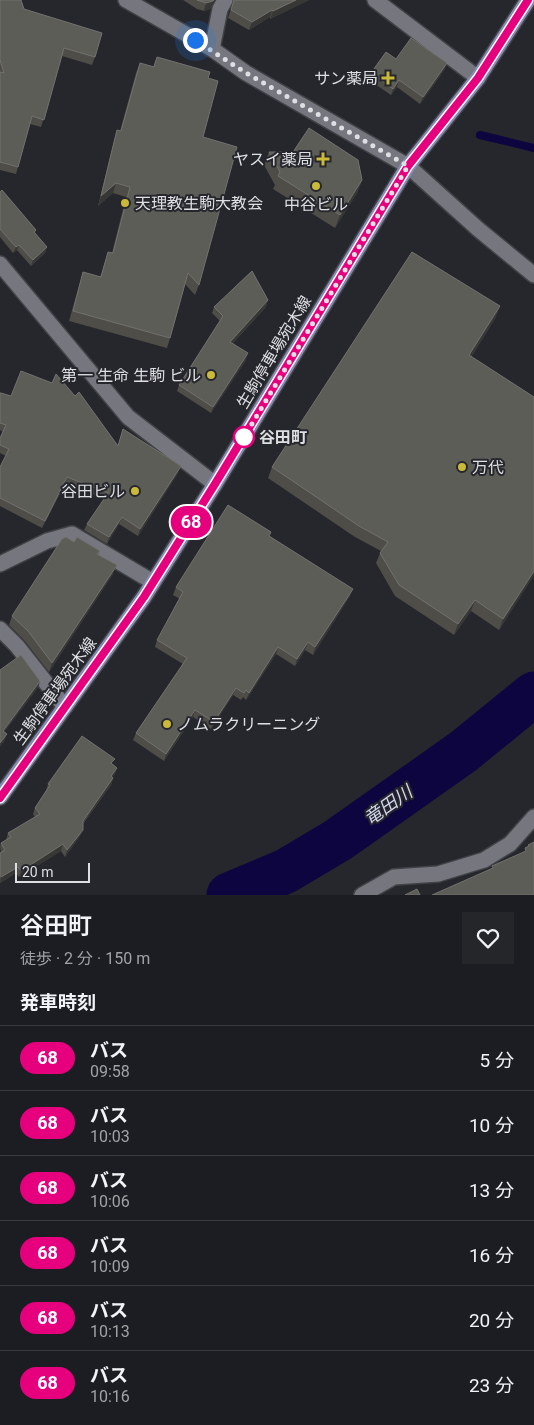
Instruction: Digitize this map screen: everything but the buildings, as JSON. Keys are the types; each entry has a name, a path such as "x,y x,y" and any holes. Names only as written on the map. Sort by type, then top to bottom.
{"main road":[{"name":"生駒停車場宛木線","path":"0,798 153,582 215,484 408,166 478,78 528,0"}],"street":[{"path":"126,0 212,50 246,73 408,166 478,229 534,275"},
{"path":"212,50 220,9 225,0"},
{"path":"375,0 478,78"},
{"path":"0,264 128,417 215,484"},
{"path":"0,564 47,541 72,534 153,582"},
{"path":"0,628 17,646 65,707"},
{"path":"362,895 394,877 438,874 484,860 510,844 534,817"}],"waterway":[{"path":"480,135 534,148"},
{"name":"竜田川","path":"229,895 286,871 338,840 464,751 534,694"}],"bus line":[{"name":"68","path":"0,798 144,597 215,484 408,166 478,78 528,0"}],"place":[{"name":"サン薬局","path":"388,78"},
{"name":"ヤスイ薬局","path":"323,159"},
{"name":"中谷ビル","path":"316,186"},
{"name":"天理教生駒大教会","path":"125,203"},
{"name":"第一 生命 生駒 ビル","path":"211,375"},
{"name":"谷田町","path":"244,437"},
{"name":"万代","path":"462,467"},
{"name":"谷田ビル","path":"135,491"},
{"name":"ノムラクリーニング","path":"167,724"}],"route":[{"path":"195,40 246,73 408,166 244,437"}]}
